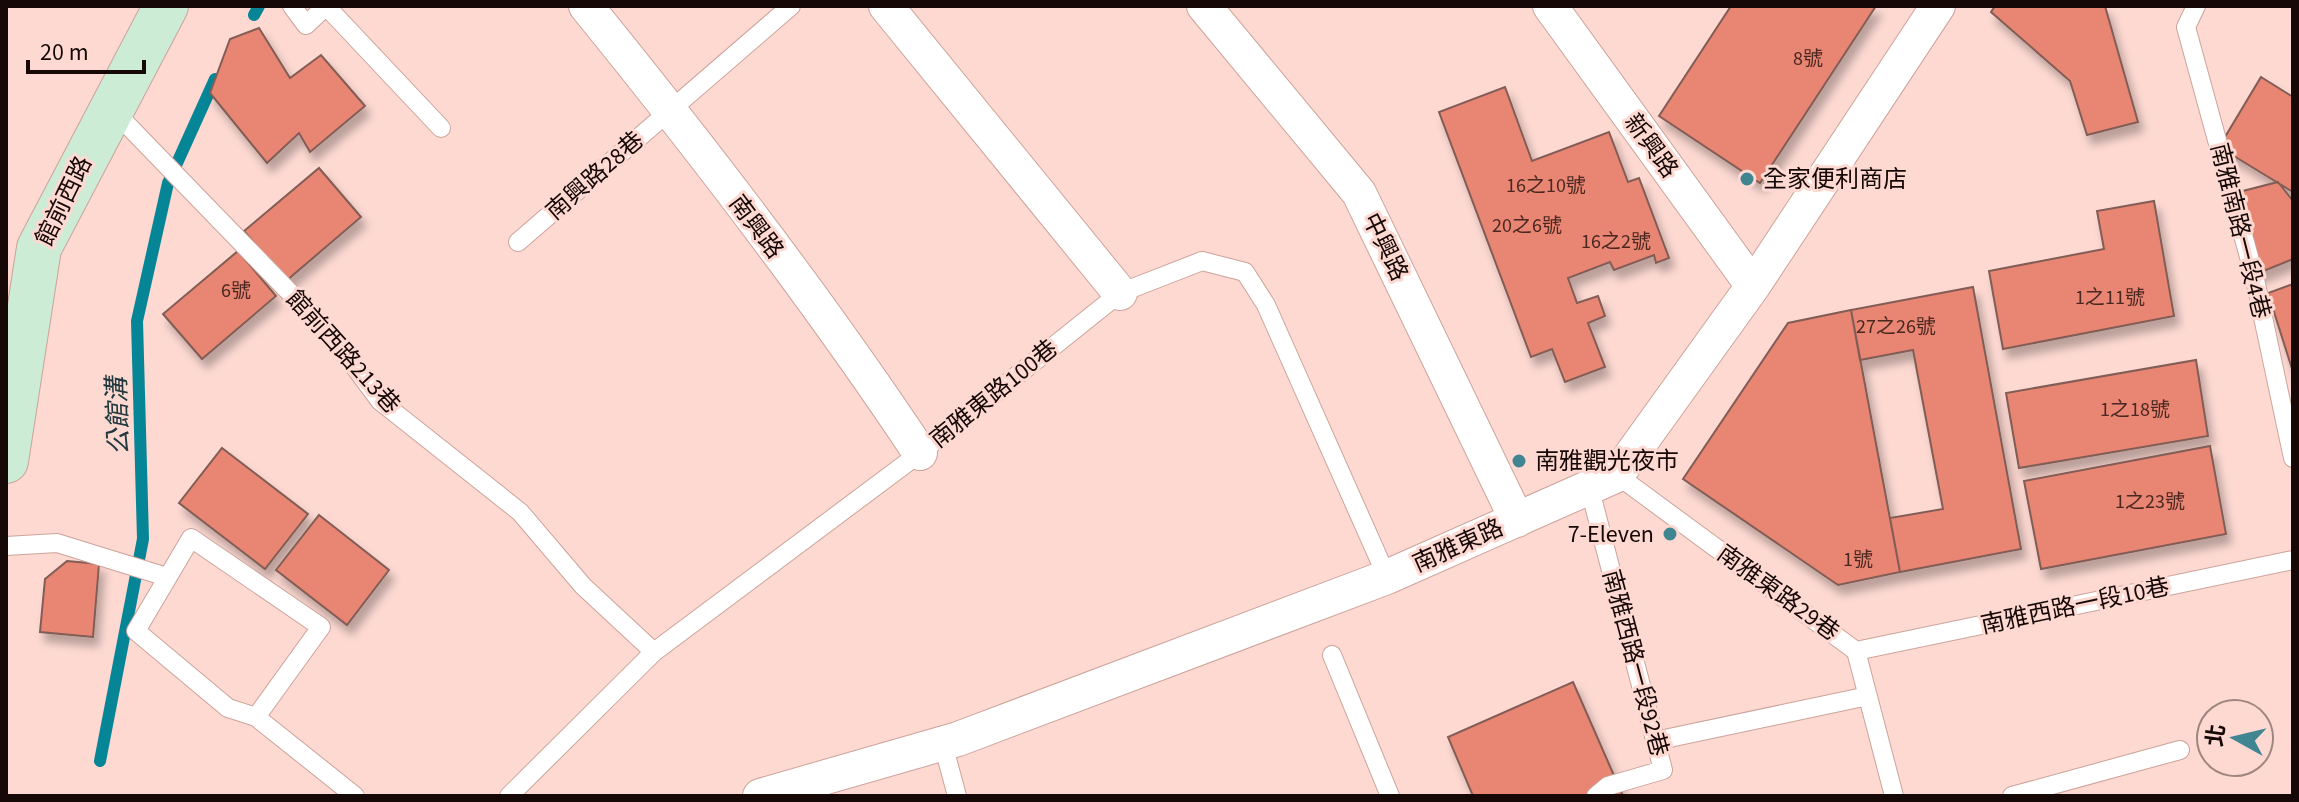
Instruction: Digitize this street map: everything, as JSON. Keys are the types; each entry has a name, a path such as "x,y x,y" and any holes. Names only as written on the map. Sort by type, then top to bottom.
{"main road":[{"name":"館前西路","path":"6,461 39,248 166,6"}],"street":[{"name":"南興路","path":"586,6 669,109 867,373 920,453"},
{"path":"886,6 1120,293"},
{"name":"中興路","path":"1204,6 1359,193 1517,520"},
{"name":"新興路","path":"1550,6 1753,286"},
{"name":"南雅東路","path":"760,796 943,744 1387,577 1603,481 1753,286 1938,6"}],"lane":[{"path":"296,11 306,25 326,6 441,128"},
{"name":"南興路28巷","path":"518,242 791,6"},
{"name":"南雅南路一段4巷","path":"2196,6 2186,27 2254,275 2293,458"},
{"name":"館前西路213巷","path":"111,108 331,335 380,401 520,512 583,586 654,652"},
{"name":"南雅東路100巷","path":"509,796 654,652 920,453 1120,293 1202,261 1245,272 1266,305 1387,577"},
{"name":"南雅東路29巷","path":"1603,481 1856,651 1894,796"},
{"name":"南雅西路一段92巷","path":"1596,796 1608,786 1663,770 1603,481"},
{"path":"256,717 321,627 191,538 136,631 228,708 256,717 355,796"},
{"path":"6,546 57,543 167,577"},
{"name":"南雅西路一段10巷","path":"1856,651 2293,560"},
{"path":"1332,655 1390,796"},
{"path":"1655,741 1868,696"},
{"path":"943,744 957,796"},
{"path":"2012,796 2180,750"}],"building":[{"path":"1731,6 1876,6 1760,183 1659,116"},
{"path":"1995,6 2105,6 2138,122 2087,135 2070,81 1991,12"},
{"path":"259,28 290,78 321,55 365,106 310,152 299,133 267,163 210,93 230,39"},
{"path":"2261,77 2293,97 2293,192 2219,147"},
{"path":"1505,87 1532,161 1609,132 1628,182 1639,178 1669,258 1656,263 1654,255 1614,270 1610,262 1568,278 1577,303 1598,296 1605,316 1588,323 1605,367 1565,382 1552,349 1531,357 1439,112"},
{"path":"319,168 361,217 286,281 244,231"},
{"path":"2278,182 2293,201 2293,259 2254,275 2231,194"},
{"path":"2154,201 2174,316 2003,349 1989,271 2104,249 2097,211"},
{"path":"238,251 276,296 202,359 163,314"},
{"path":"2293,284 2293,372 2268,293"},
{"path":"1973,287 2021,549 1900,572 1890,518 1943,509 1913,350 1860,360 1851,310"},
{"path":"1851,310 1900,572 1838,585 1683,479 1788,323"},
{"path":"2196,360 2208,436 2019,468 2006,393"},
{"path":"2210,446 2226,534 2041,569 2024,481"},
{"path":"222,448 308,514 265,569 179,503"},
{"path":"319,515 389,570 347,625 276,570"},
{"path":"67,561 99,564 93,637 40,632 45,579"},
{"path":"1573,682 1623,796 1473,796 1448,737"}],"waterway":[{"name":"公館溝","path":"254,15 259,6"},
{"name":"公館溝","path":"100,761 143,539 137,321 168,183 215,79"}],"place":[{"name":"全家便利商店","path":"1747,179"},
{"name":"南雅觀光夜市","path":"1519,461"},
{"name":"7-Eleven","path":"1670,534"}]}
